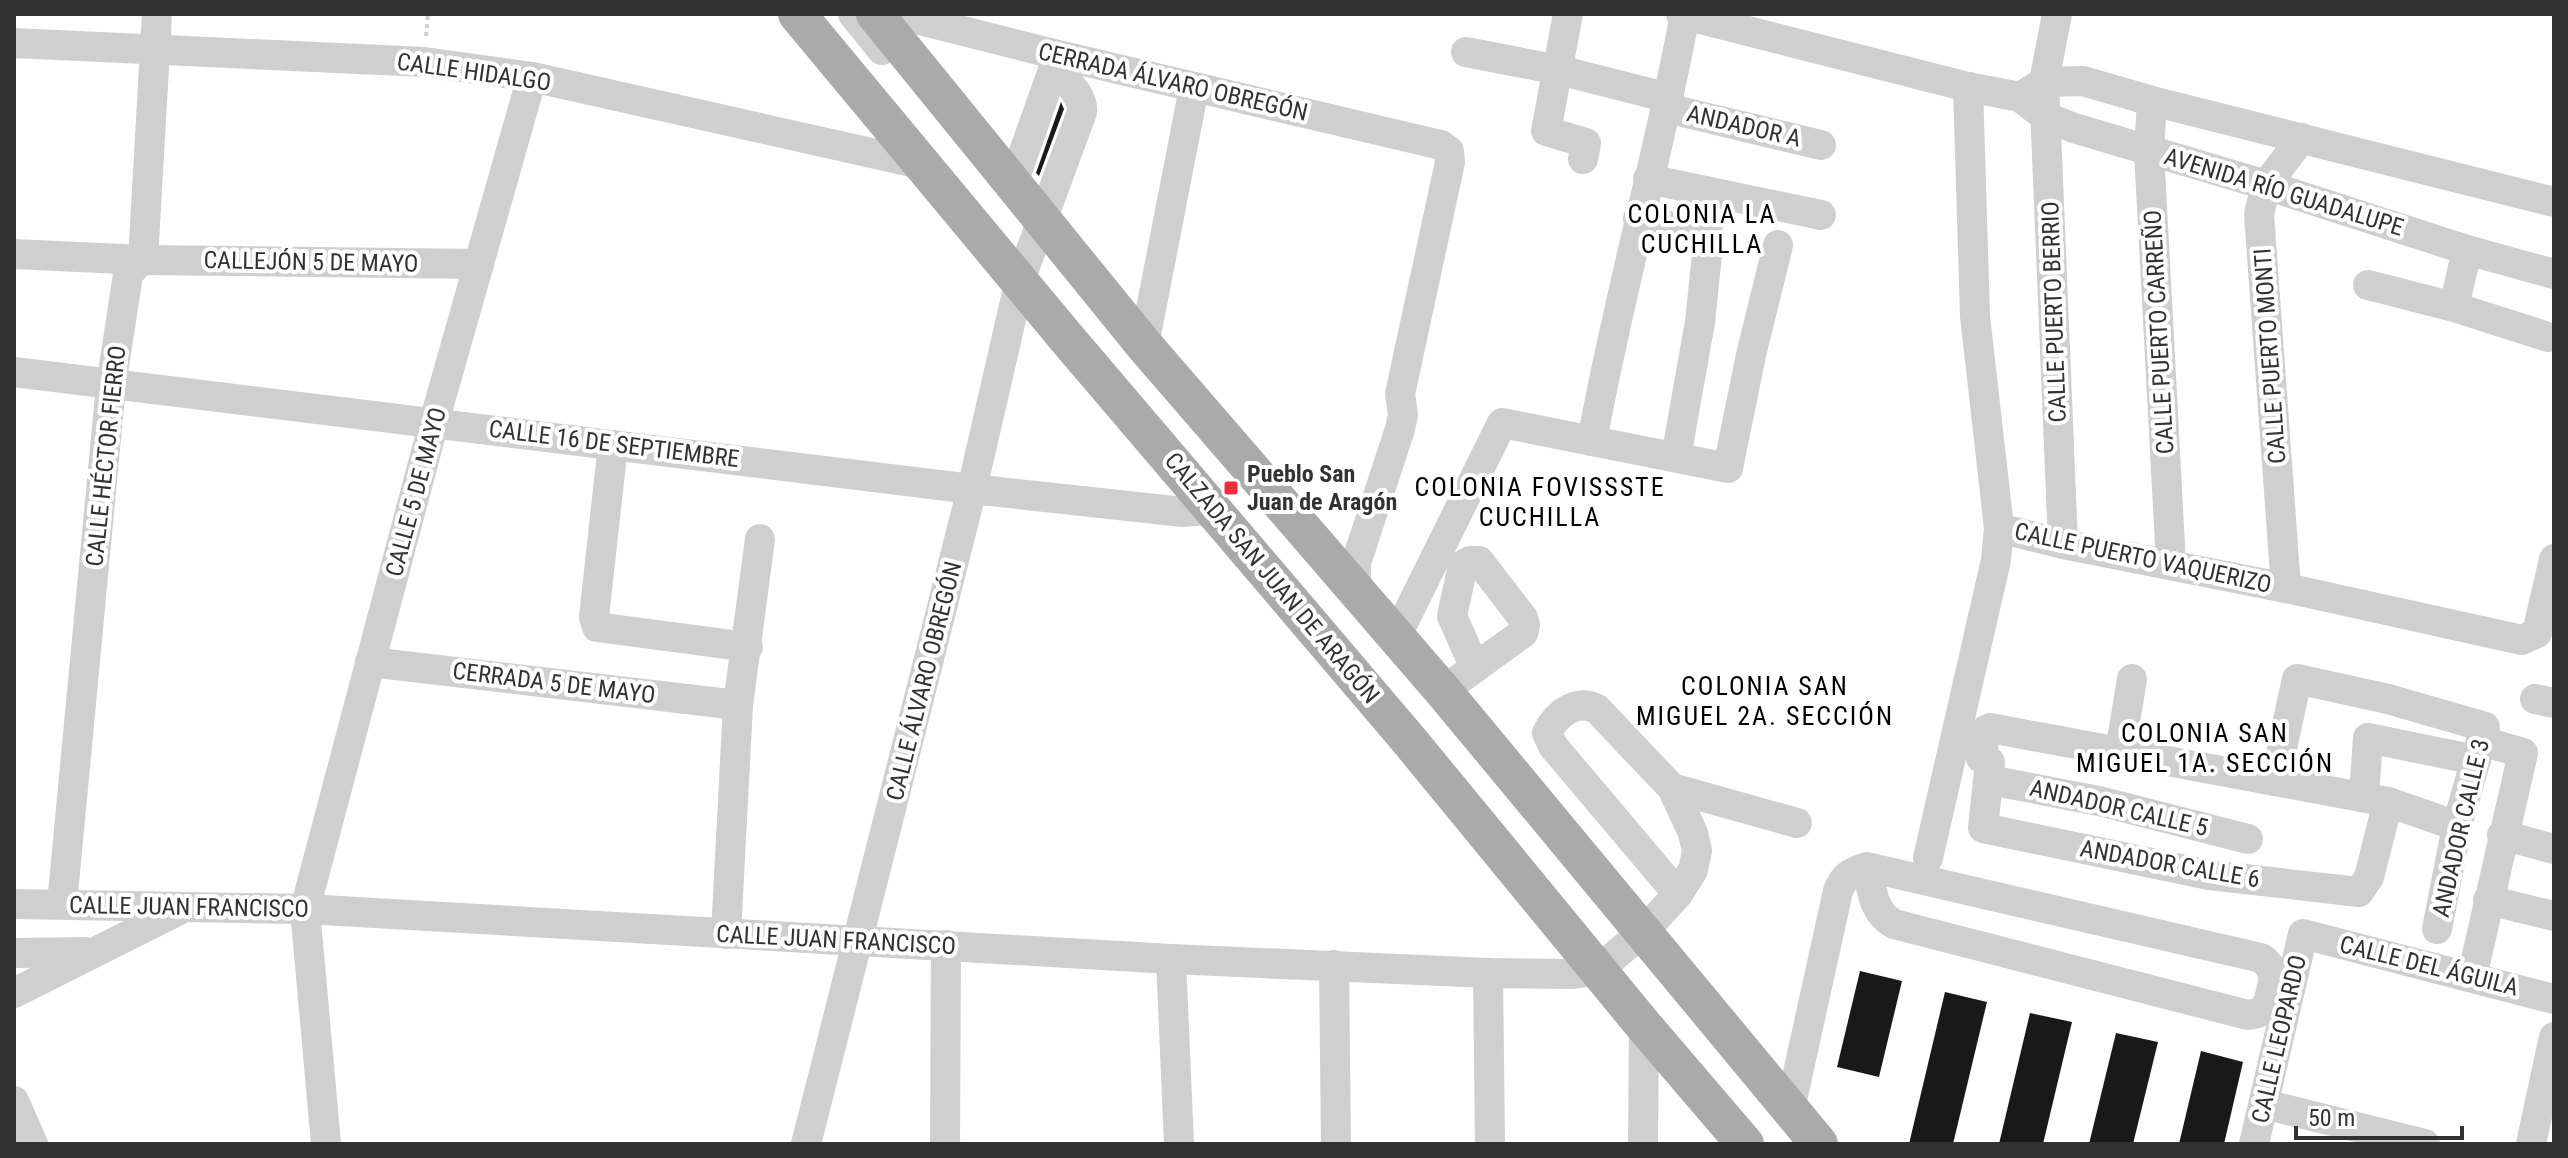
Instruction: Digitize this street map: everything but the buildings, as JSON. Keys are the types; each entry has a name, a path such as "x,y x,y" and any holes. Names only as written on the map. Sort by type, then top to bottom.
{"main road":[{"name":"CALZADA SAN JUAN DE ARAGÓN","path":"797,14 925,165 1031,248 1144,345 1443,691 1621,951 1644,1026 1745,1144"},
{"name":"CALZADA SAN JUAN DE ARAGÓN","path":"875,14 1013,183 1031,248 1215,509 1621,951 1794,1126 1819,1144"}],"street":[{"name":"CALLE HÉCTOR FIERRO","path":"62,904 111,385 128,275 143,260 157,14"},
{"path":"820,14 1031,248"},
{"path":"853,14 1031,248 1086,338 1621,951 1650,1012 1760,1144"},
{"name":"CERRADA ÁLVARO OBREGÓN","path":"896,14 1054,61 1194,88 1441,145 1449,151 1450,162 1400,394 1403,415 1356,563 1356,589"},
{"path":"1568,14 1546,131 1586,143 1583,159"},
{"path":"2032,89 2057,14"},
{"path":"1592,441 1606,361 1668,103 1683,15"},
{"name":"AVENIDA RÍO GUADALUPE","path":"1683,15 1968,87 2032,89 2083,81 2554,202"},
{"name":"CALLE HIDALGO","path":"14,43 424,62 532,77 925,165"},
{"name":"ANDADOR A","path":"1466,52 1559,70 1821,145"},
{"path":"1013,183 1054,61"},
{"name":"CALLE ÁLVARO OBREGÓN","path":"806,1144 1031,248 1083,107 1079,96 1054,61"},
{"name":"CALLE 5 DE MAYO","path":"305,909 434,422 532,77"},
{"path":"1928,858 1996,560 1999,528 1975,316 1968,87"},
{"path":"1144,345 1194,88"},
{"name":"AVENIDA RÍO GUADALUPE","path":"2032,89 2046,117 2074,128 2554,274"},
{"name":"CALLE PUERTO CARREÑO","path":"2152,101 2149,151 2171,564"},
{"name":"CALLE PUERTO BERRIO","path":"2046,117 2063,544"},
{"name":"CALLE PUERTO MONTI","path":"2286,588 2259,214 2266,185 2302,138"},
{"path":"1648,179 1821,215"},
{"path":"1638,219 1709,235 1700,322 1676,457"},
{"path":"1396,637 1502,423 1728,468 1778,245"},
{"path":"2454,307 2467,250"},
{"name":"CALLEJÓN 5 DE MAYO","path":"14,254 143,260 479,264"},
{"path":"2368,285 2454,307 2548,337"},
{"name":"CALLE 16 DE SEPTIEMBRE","path":"14,372 972,489 1183,512 1215,509"},
{"path":"613,445 594,617 597,627 748,647"},
{"name":"CALLE PUERTO VAQUERIZO","path":"1999,528 2063,544 2538,637"},
{"path":"726,934 738,705 760,539"},
{"path":"2538,637 2554,559"},
{"name":"CERRADA 5 DE MAYO","path":"370,662 738,705"},
{"path":"1443,691 1474,666"},
{"path":"2120,752 2132,679"},
{"path":"2275,781 2297,679 2388,699 2480,743"},
{"path":"1621,951 1678,894 1693,870 1697,851 1693,833 1672,788 1597,709 1588,704 1574,705 1552,722 1547,733 1553,746 1678,894"},
{"path":"1989,780 1990,761 1981,758 1988,728 2376,800 2457,826"},
{"path":"2376,800 2368,738 2480,743 2523,753 2472,977"},
{"name":"ANDADOR CALLE 3","path":"2432,912 2480,743"},
{"name":"ANDADOR CALLE 6","path":"1989,780 1983,828 2209,875 2359,892 2369,877 2376,800"},
{"name":"ANDADOR CALLE 5","path":"1989,780 2099,801 2248,839"},
{"path":"1672,788 1797,823"},
{"path":"2502,835 2554,849"},
{"path":"1794,1126 1838,891 1842,878 1867,867 2261,958 2269,963 2274,974 2267,1006 2258,1013 2248,1015 1894,924 1876,909 1867,867"},
{"path":"2488,900 2554,916"},
{"name":"CALLE JUAN FRANCISCO","path":"14,904 305,909 1171,959 1488,973 1573,974 1621,951"},
{"path":"14,993 91,952 185,908"},
{"path":"305,909 326,1144"},
{"name":"CALLE DEL ÁGUILA","path":"2303,934 2554,999"},
{"name":"CALLE LEOPARDO","path":"2254,1144 2303,934"},
{"path":"945,1144 946,945"},
{"path":"14,953 91,952"},
{"path":"1171,959 1179,1144"},
{"path":"1334,965 1336,1144"},
{"path":"1488,973 1490,1144"},
{"path":"1643,1144 1644,1026"},
{"path":"2531,1144 2554,1037"},
{"path":"14,1101 33,1144"},
{"path":"2264,1104 2351,1135 2425,1144"}],"place":[{"name":"Pueblo San Juan de Aragón","path":"1231,488"}],"district":[{"name":"COLONIA LA CUCHILLA","path":"1702,229"},
{"name":"COLONIA FOVISSSTE CUCHILLA","path":"1540,502"},
{"name":"COLONIA SAN MIGUEL 2A. SECCIÓN","path":"1765,701"},
{"name":"COLONIA SAN MIGUEL 1A. SECCIÓN","path":"2205,748"}]}
